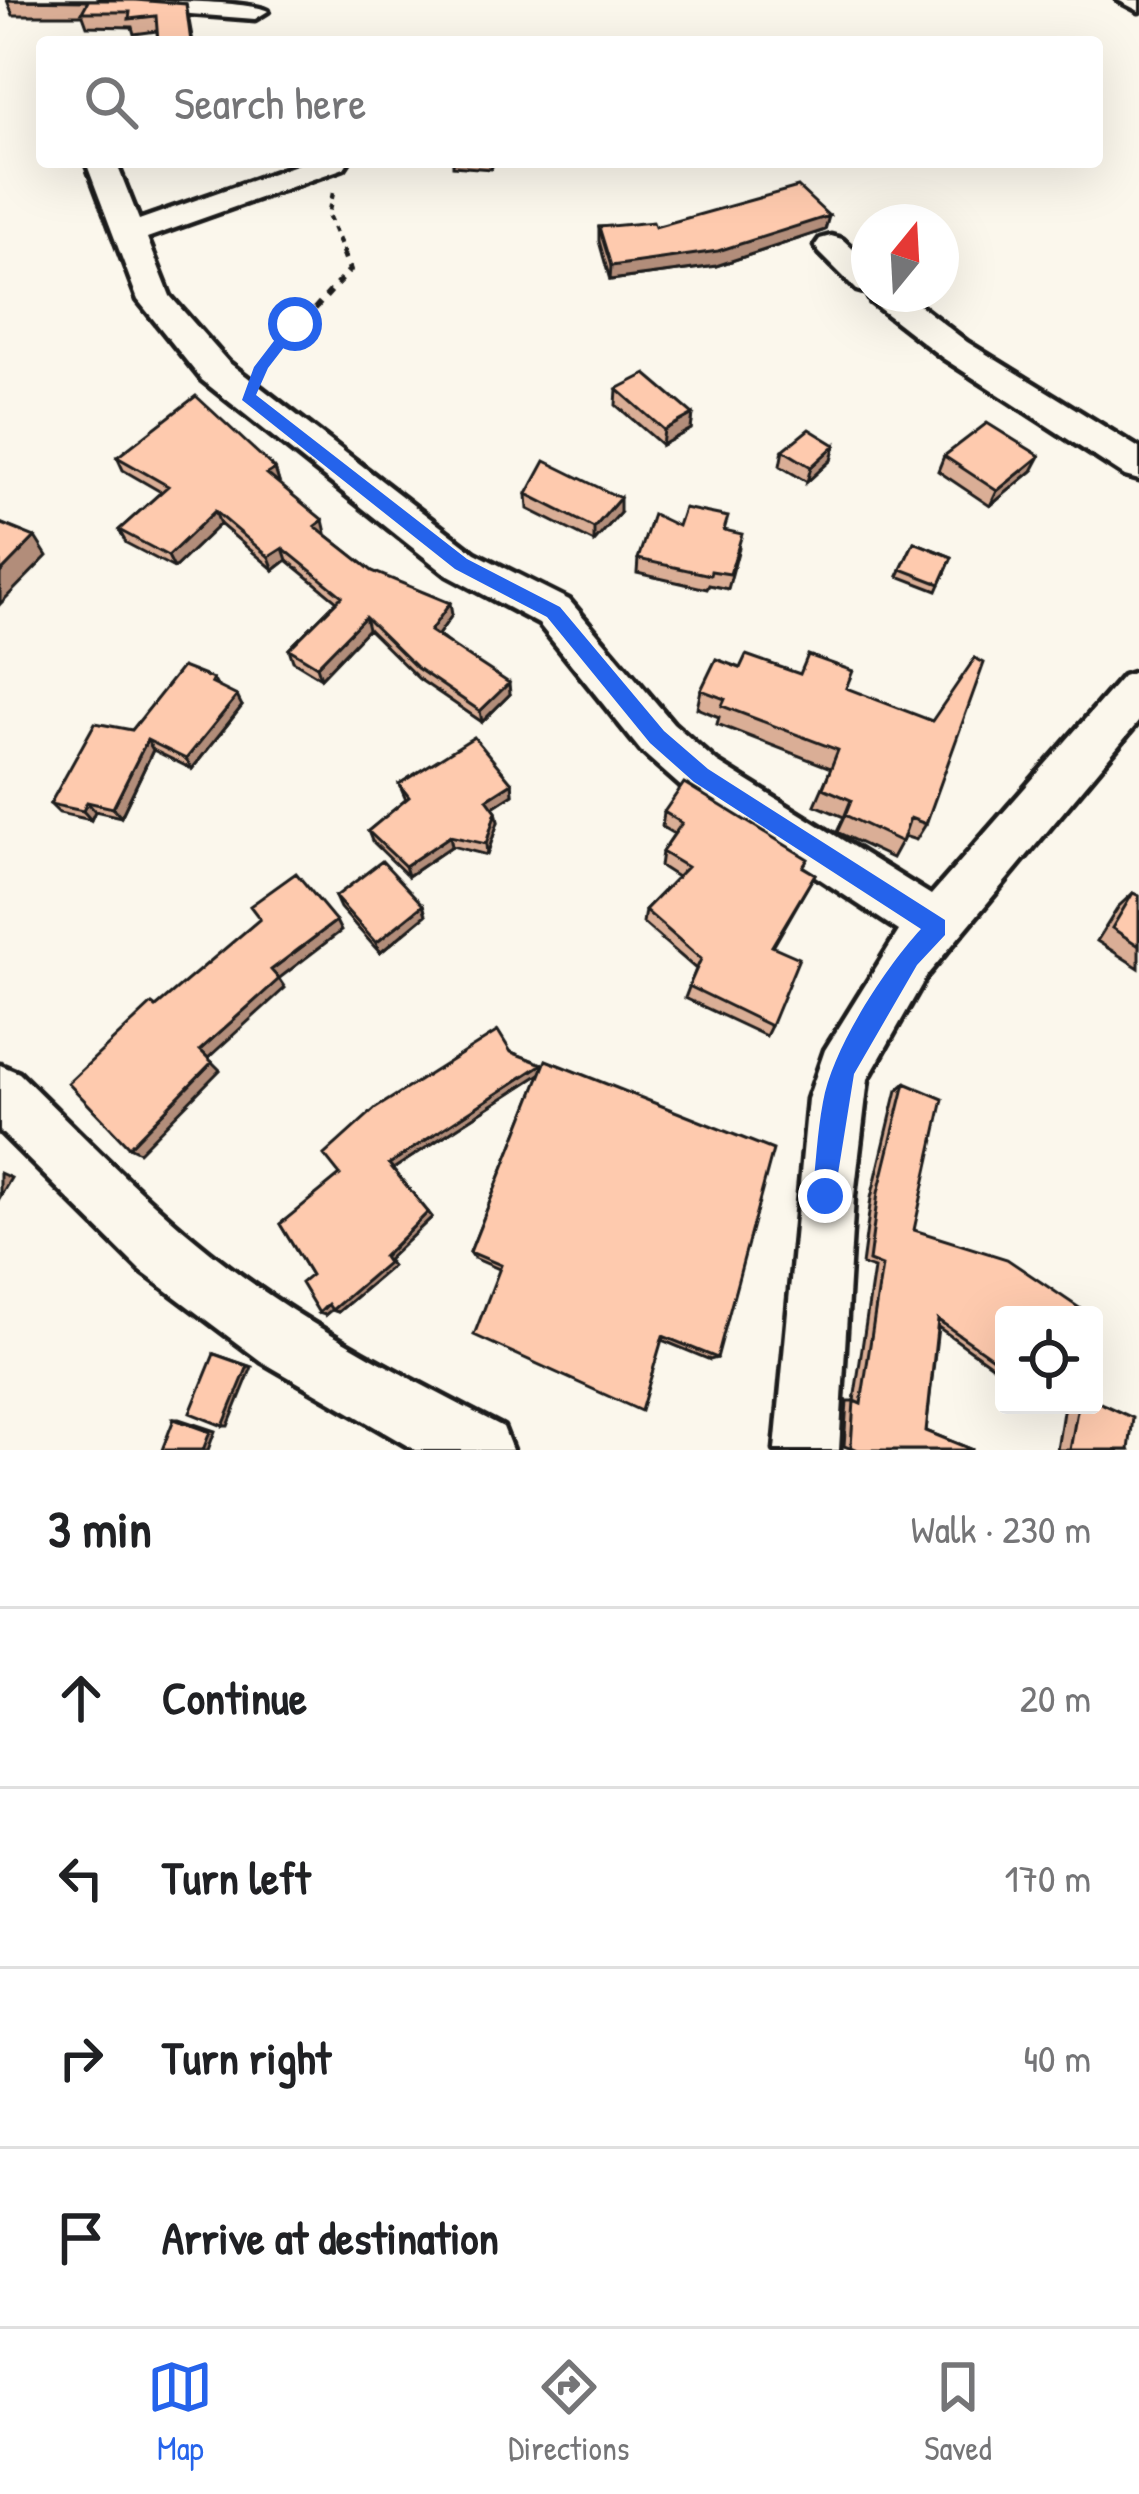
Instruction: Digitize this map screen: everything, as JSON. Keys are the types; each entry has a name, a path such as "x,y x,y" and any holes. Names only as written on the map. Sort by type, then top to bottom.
{"street":[{"path":"112,0 254,11"},
{"path":"103,168 155,300 170,324 215,371 461,564 554,612 657,737 701,776 938,927"},
{"path":"129,234 338,170"},
{"path":"831,246 851,265"},
{"path":"906,312 955,350 1139,466"},
{"path":"807,1450 835,1099 860,1038 909,958 1139,689"},
{"path":"0,1092 170,1256 220,1297 291,1345 480,1450"}],"path":[{"path":"247,397 274,347 338,288 350,270 325,211 338,170"}],"building":[{"path":"7,0 135,0 186,4 190,36 158,36 156,16 129,19 130,12 82,12 88,1"},
{"path":"798,187 829,216 718,251 611,266 599,227 653,222 655,227"},
{"path":"646,374 693,414 664,430 617,389"},
{"path":"196,396 275,469 267,474 323,520 315,526 372,571 450,603 430,631 509,683 480,711 417,668 365,617 317,666 289,649 342,596 283,548 269,557 215,511 168,556 119,530 168,486 117,457"},
{"path":"987,423 1040,456 997,491 944,456"},
{"path":"809,429 835,445 811,467 783,450"},
{"path":"545,461 620,498 594,528 527,494"},
{"path":"684,508 728,517 724,530 742,534 730,574 711,571 710,575 638,559 653,514 678,526"},
{"path":"0,523 35,537 0,573"},
{"path":"914,542 952,557 940,584 901,569"},
{"path":"746,655 800,674 808,655 853,671 846,688 932,721 975,658 984,663 926,824 910,818 902,842 845,815 851,800 823,788 838,750 722,706 725,699 701,690 716,659 740,668"},
{"path":"182,667 213,679 211,683 237,696 186,759 147,740 113,808 87,802 83,811 50,804 95,723 132,730"},
{"path":"474,737 512,783 487,799 496,811 486,844 450,836 405,866 368,831 409,797 399,784"},
{"path":"684,783 808,859 803,867 815,874 772,946 799,958 771,1026 689,986 701,959 645,910 687,867 662,852 682,823 664,812"},
{"path":"382,861 423,905 376,943 335,897"},
{"path":"296,873 336,921 271,970 279,979 200,1050 212,1062 129,1147 68,1083 152,1004 156,1007 260,919 250,906"},
{"path":"1133,893 1139,896 1139,946 1112,928"},
{"path":"498,1031 511,1052 542,1064 389,1164 428,1212 383,1257 387,1263 332,1310 328,1304 319,1313 301,1283 311,1275 280,1224 340,1175 324,1155 376,1108"},
{"path":"546,1060 773,1150 717,1358 663,1336 641,1411 474,1335 501,1265 470,1252"},
{"path":"905,1083 943,1099 914,1230 1007,1259 1077,1306 995,1306 995,1360 938,1320 926,1431 973,1450 851,1447 854,1401 861,1404 882,1266 869,1261 878,1193"},
{"path":"214,1354 248,1366 223,1426 190,1413"},
{"path":"1103,1404 1133,1418 1129,1450 1070,1450 1076,1414 1103,1414"},
{"path":"174,1419 210,1432 203,1450 162,1450"}],"route":[{"path":"295,324 274,347 247,397 461,564 554,612 657,737 701,776 938,927 909,958 844,1070 835,1099 825,1196"}]}
